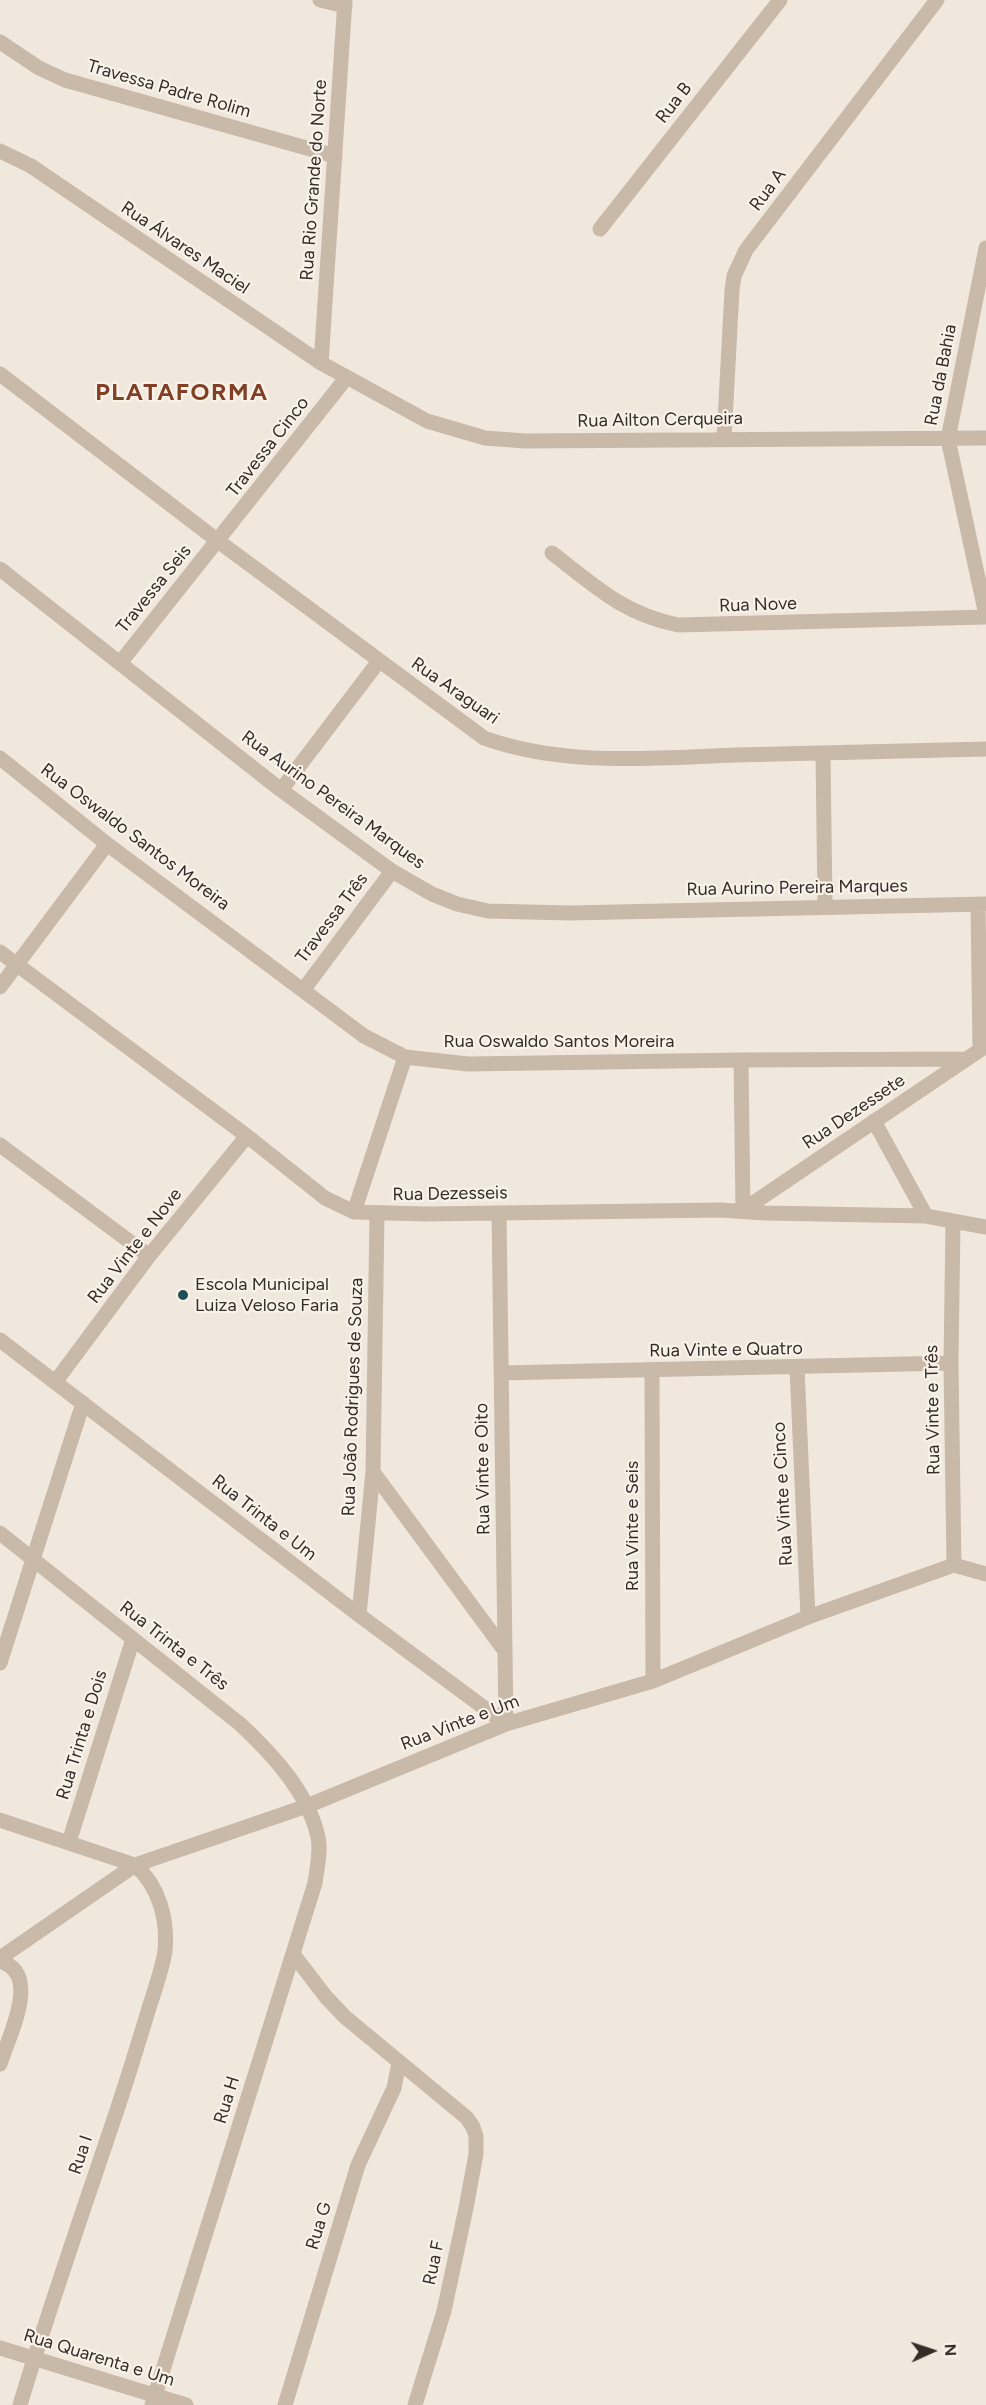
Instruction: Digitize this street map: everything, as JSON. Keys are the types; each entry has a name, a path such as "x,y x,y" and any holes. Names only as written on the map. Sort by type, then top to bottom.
{"street":[{"path":"320,0 345,3"},
{"name":"Rua B","path":"600,229 780,0"},
{"name":"Rua A","path":"724,439 732,290 738,265 746,250 937,0"},
{"name":"Rua Rio Grande do Norte","path":"321,363 345,3"},
{"name":"Travessa Padre Rolim","path":"0,42 39,68 65,80 335,156"},
{"name":"Rua Álvares Maciel","path":"0,151 31,166 321,363 347,377"},
{"name":"Rua da Bahia","path":"986,248 948,439 986,616"},
{"name":"Rua Araguari","path":"0,374 379,661 484,738 510,748 536,753 621,759 986,749"},
{"name":"Rua Ailton Cerqueira","path":"347,377 427,421 485,438 525,441 986,438"},
{"name":"Travessa Cinco","path":"218,541 347,377"},
{"name":"Travessa Seis","path":"120,663 218,541"},
{"name":"Rua Nove","path":"552,553 638,615 678,625 986,616"},
{"name":"Rua Aurino Pereira Marques","path":"1,572 281,790 392,871 432,894 457,904 488,911 570,913 982,904"},
{"path":"281,790 379,661"},
{"path":"823,753 825,906"},
{"name":"Rua Oswaldo Santos Moreira","path":"0,758 107,844 304,988 364,1036 405,1057 468,1064 741,1059 966,1059"},
{"path":"0,987 107,844"},
{"name":"Travessa Três","path":"304,988 392,871"},
{"path":"982,904 983,1048"},
{"name":"Rua Dezesseis","path":"0,952 247,1136 325,1198 354,1212 377,1215 743,1210 773,1213 926,1216 986,1227"},
{"name":"Rua Dezessete","path":"743,1210 983,1048"},
{"path":"354,1212 405,1057"},
{"path":"741,1059 743,1210"},
{"path":"874,1121 926,1216"},
{"name":"Rua Vinte e Nove","path":"56,1381 149,1256 247,1136"},
{"path":"0,1145 149,1256"},
{"name":"Rua Vinte e Oito","path":"499,1213 506,1724"},
{"name":"Rua João Rodrigues de Souza","path":"359,1616 373,1472 377,1215"},
{"name":"Rua Vinte e Três","path":"953,1222 951,1363 954,1565"},
{"name":"Rua Trinta e Um","path":"0,1340 359,1616 506,1724"},
{"name":"Rua Vinte e Quatro","path":"501,1373 951,1363"},
{"name":"Rua Vinte e Cinco","path":"797,1368 808,1617"},
{"name":"Rua Vinte e Seis","path":"652,1371 653,1681"},
{"path":"0,1663 83,1403"},
{"path":"373,1472 505,1651"},
{"name":"Rua Trinta e Três","path":"0,1533 240,1724 262,1744 277,1762 307,1806"},
{"path":"954,1565 986,1574"},
{"name":"Rua Vinte e Um","path":"0,1959 135,1865 307,1806 506,1724 653,1681 808,1617 954,1565"},
{"name":"Rua Trinta e Dois","path":"69,1842 133,1639"},
{"name":"Rua H","path":"154,2400 315,1882 318,1839 307,1806"},
{"path":"0,1820 135,1865"},
{"name":"Rua I","path":"20,2405 132,2066 165,1951 163,1915 158,1893 147,1875 135,1865"},
{"path":"293,1954 326,1997 358,2029 399,2063"},
{"path":"0,1959 16,1970 21,1986 19,2007 0,2064"},
{"name":"Rua F","path":"399,2063 462,2114 473,2127 476,2136 476,2154 444,2311 415,2405"},
{"name":"Rua G","path":"285,2405 358,2165 394,2088 399,2063"},
{"name":"Rua Quarenta e Um","path":"0,2348 154,2400 186,2405"}],"place":[{"name":"Escola Municipal Luiza Veloso Faria","path":"183,1295"}],"district":[{"name":"PLATAFORMA","path":"182,393"}]}
